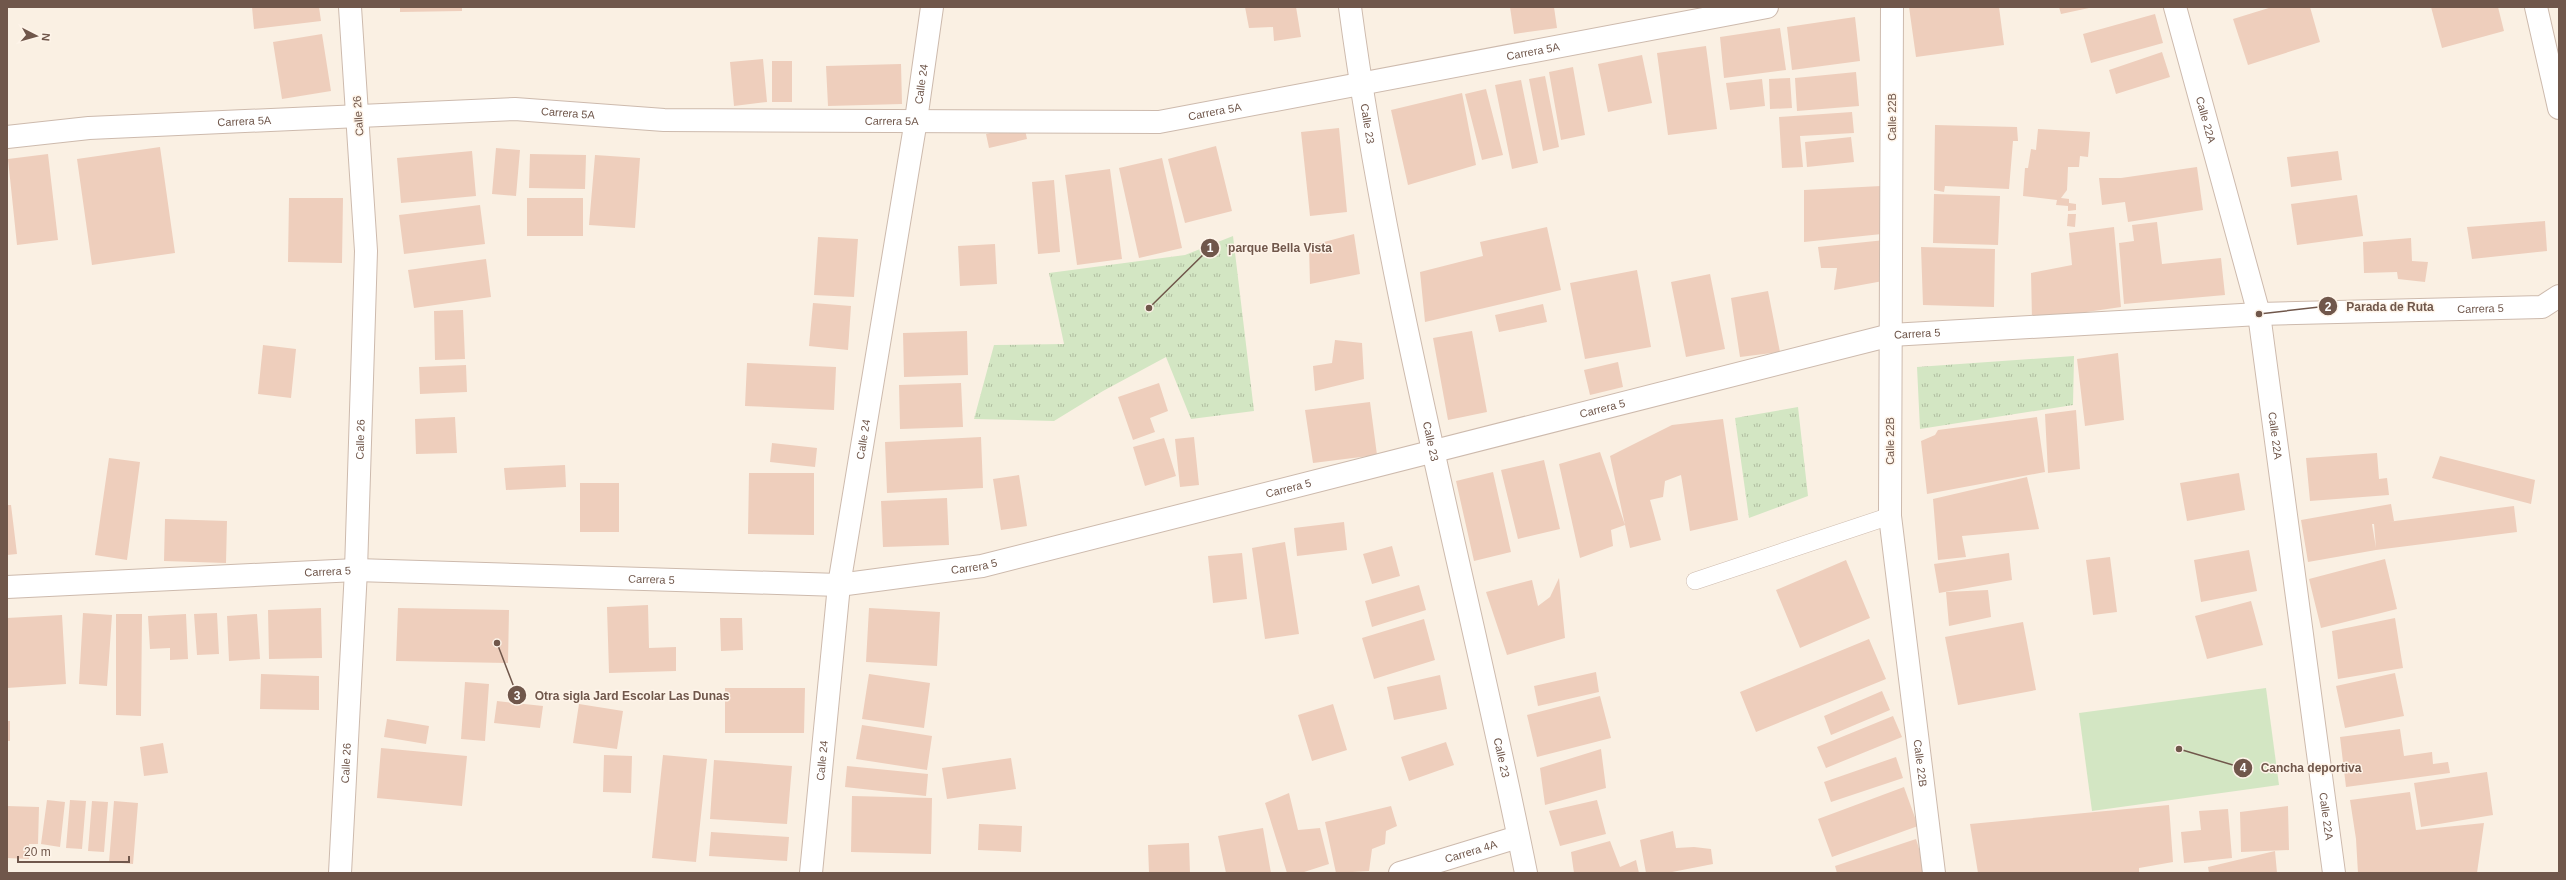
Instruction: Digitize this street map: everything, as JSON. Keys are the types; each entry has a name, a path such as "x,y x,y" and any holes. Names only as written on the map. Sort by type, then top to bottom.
{"street":[{"name":"Calle 26","path":"340,873 356,570 366,251 350,7"},
{"name":"Calle 24","path":"811,873 839,585 916,120 932,7"},
{"name":"Calle 23","path":"1350,7 1361,84 1432,450 1526,873"},
{"name":"Carrera 5A","path":"7,137 89,128 515,109 664,120 1159,122 1767,7"},
{"name":"Calle 22B","path":"1892,7 1890,516 1934,873"},
{"name":"Calle 22A","path":"2175,7 2259,314 2334,873"},
{"path":"2536,7 2559,108"},
{"name":"Carrera 5","path":"7,587 356,570 839,585 982,566 1432,450 1891,335 2259,314 2542,307 2559,296"},
{"name":"Carrera 4A","path":"1400,873 1518,836"}],"lane":[{"path":"1695,581 1890,516"}],"green space":[{"path":"1233,236 1254,411 1191,419 1166,357 1103,391 1054,421 974,419 994,345 1064,344 1049,273 1185,255"},
{"path":"2074,356 2073,405 1920,429 1917,367"},
{"path":"1798,407 1808,496 1749,518 1735,418"},
{"path":"2266,688 2279,785 2092,811 2079,713"}],"building":[{"path":"252,7 319,7 321,21 254,29"},
{"path":"400,7 462,7 462,11 400,12"},
{"path":"1245,7 1296,7 1301,37 1274,41 1273,27 1249,28"},
{"path":"1510,7 1554,7 1557,28 1514,34"},
{"path":"1909,7 1999,7 2004,45 1916,57"},
{"path":"2059,7 2089,7 2089,8 2061,14"},
{"path":"2272,7 2310,7 2320,42 2248,65 2233,19"},
{"path":"2431,7 2498,7 2504,31 2442,48"},
{"path":"2155,14 2163,43 2091,63 2083,34"},
{"path":"1855,17 1860,61 1792,70 1787,27"},
{"path":"1780,28 1786,70 1724,78 1720,37"},
{"path":"322,34 331,91 282,99 273,42"},
{"path":"1706,46 1717,129 1668,135 1657,53"},
{"path":"2162,52 2170,77 2116,94 2109,70"},
{"path":"1642,55 1652,103 1608,112 1598,64"},
{"path":"763,59 767,102 734,106 730,62"},
{"path":"772,61 792,61 792,102 772,102"},
{"path":"901,64 902,104 828,106 826,66"},
{"path":"1573,67 1585,135 1561,140 1549,72"},
{"path":"1856,72 1859,106 1797,111 1795,78"},
{"path":"1545,76 1559,147 1543,151 1529,79"},
{"path":"1790,78 1792,108 1770,109 1769,79"},
{"path":"1762,79 1765,106 1730,110 1726,83"},
{"path":"1521,80 1538,163 1512,169 1495,85"},
{"path":"1486,89 1503,155 1482,160 1465,94"},
{"path":"1462,93 1476,165 1408,185 1391,110"},
{"path":"1852,112 1854,133 1800,136 1803,167 1782,168 1779,117"},
{"path":"1024,125 1027,139 989,148 986,134"},
{"path":"1935,125 2017,127 2018,141 2013,141 2009,189 1945,186 1944,192 1934,190"},
{"path":"1339,128 1347,212 1310,216 1301,132"},
{"path":"2038,129 2090,132 2088,157 2080,156 2079,167 2068,167 2067,190 2061,198 2069,199 2069,203 2076,204 2076,210 2068,211 2068,206 2056,205 2057,200 2023,196 2025,168 2028,168 2031,149 2036,150"},
{"path":"1851,137 1854,162 1807,167 1805,142"},
{"path":"1216,146 1232,211 1185,223 1168,159"},
{"path":"160,147 175,253 92,265 77,159"},
{"path":"496,148 520,150 516,196 492,194"},
{"path":"472,151 476,196 401,203 397,158"},
{"path":"2338,151 2342,180 2291,187 2287,157"},
{"path":"48,154 58,240 17,245 8,159"},
{"path":"530,154 586,155 585,189 529,188"},
{"path":"595,155 640,158 635,228 589,225"},
{"path":"1162,158 1182,248 1139,258 1119,168"},
{"path":"2197,167 2203,210 2128,222 2125,202 2102,205 2099,178 2121,178"},
{"path":"1110,169 1122,259 1077,265 1065,175"},
{"path":"1054,180 1060,252 1038,254 1032,182"},
{"path":"1881,186 1882,234 1804,242 1804,190"},
{"path":"1934,194 2000,196 1998,245 1933,243"},
{"path":"2357,195 2363,236 2297,245 2291,204"},
{"path":"289,198 343,198 342,263 288,262"},
{"path":"527,198 583,198 583,236 527,236"},
{"path":"480,205 485,244 404,254 399,215"},
{"path":"2068,214 2076,214 2075,227 2067,226"},
{"path":"2545,221 2547,251 2472,259 2467,227"},
{"path":"2157,222 2162,264 2221,258 2225,295 2124,304 2119,243 2134,241 2132,225"},
{"path":"1547,227 1561,290 1425,322 1420,272 1483,256 1480,242"},
{"path":"2114,227 2121,307 2032,320 2031,273 2072,265 2069,233"},
{"path":"1354,234 1360,274 1310,284 1309,246"},
{"path":"818,237 858,239 854,297 814,295"},
{"path":"2411,238 2412,261 2428,262 2425,282 2398,279 2397,272 2364,273 2363,242"},
{"path":"1885,240 1883,281 1834,290 1837,268 1821,268 1818,247"},
{"path":"995,244 997,284 960,286 958,246"},
{"path":"1921,247 1995,249 1994,307 1923,305"},
{"path":"486,259 491,297 414,308 408,270"},
{"path":"1637,270 1651,347 1585,359 1570,283"},
{"path":"1710,274 1725,349 1686,357 1671,282"},
{"path":"1768,291 1780,352 1740,357 1731,298"},
{"path":"813,303 851,306 848,350 809,346"},
{"path":"1543,304 1547,322 1499,332 1495,315"},
{"path":"463,310 465,359 435,360 434,311"},
{"path":"967,331 968,375 904,377 903,333"},
{"path":"1472,331 1487,412 1448,420 1433,338"},
{"path":"1335,340 1362,343 1364,379 1315,391 1313,366 1332,363"},
{"path":"263,345 296,349 291,398 258,394"},
{"path":"2118,353 2124,420 2085,426 2077,359"},
{"path":"1618,362 1623,387 1590,395 1584,370"},
{"path":"747,363 836,367 834,410 745,406"},
{"path":"466,365 467,392 420,394 419,367"},
{"path":"961,383 963,427 900,429 899,385"},
{"path":"1159,383 1168,411 1150,418 1155,432 1133,440 1118,397"},
{"path":"1370,402 1377,455 1313,463 1305,410"},
{"path":"2076,410 2080,469 2048,473 2045,414"},
{"path":"455,417 457,453 416,454 415,419"},
{"path":"2037,417 2045,472 1927,494 1921,441 1935,435 1938,430"},
{"path":"1723,419 1738,520 1690,531 1681,475 1665,481 1663,497 1650,500 1661,540 1630,548 1610,456 1672,425"},
{"path":"981,437 983,488 887,493 885,442"},
{"path":"1194,437 1199,485 1180,487 1175,439"},
{"path":"1164,438 1176,476 1145,486 1133,447"},
{"path":"772,443 817,448 815,467 770,462"},
{"path":"1600,452 1625,525 1611,530 1613,546 1580,558 1559,464"},
{"path":"2377,453 2379,479 2387,478 2389,495 2310,501 2306,458"},
{"path":"2440,456 2535,480 2531,504 2432,478"},
{"path":"109,458 140,462 127,560 95,555"},
{"path":"1544,460 1560,529 1518,539 1501,470"},
{"path":"565,465 566,487 506,490 504,468"},
{"path":"1493,472 1511,552 1474,561 1456,481"},
{"path":"749,473 814,473 814,535 748,534"},
{"path":"2239,473 2245,510 2187,521 2180,483"},
{"path":"1019,475 1027,526 1001,530 993,479"},
{"path":"2027,477 2039,529 1962,536 1966,557 1938,560 1933,499"},
{"path":"580,483 619,483 619,532 580,532"},
{"path":"947,498 949,545 883,547 881,501"},
{"path":"2391,504 2394,521 2387,522 2514,506 2517,532 2376,550 2308,562 2301,520","holes":["2372,524 2374,524 2376,548"]},
{"path":"7,505 11,505 17,554 7,555"},
{"path":"165,519 227,521 226,563 164,561"},
{"path":"1344,522 1347,550 1297,556 1294,528"},
{"path":"1285,542 1299,634 1265,639 1252,548"},
{"path":"1392,546 1400,576 1372,584 1363,554"},
{"path":"2249,550 2257,591 2201,602 2194,560"},
{"path":"1242,553 1247,599 1213,603 1208,556"},
{"path":"2009,553 2012,580 1939,593 1934,564"},
{"path":"2110,557 2117,612 2093,615 2086,560"},
{"path":"2385,559 2397,609 2321,628 2309,579"},
{"path":"1846,560 1870,618 1800,648 1776,590"},
{"path":"1559,578 1565,638 1507,655 1486,592 1532,580 1538,606 1550,597"},
{"path":"1419,585 1426,610 1372,627 1365,601"},
{"path":"1988,590 1991,617 1949,626 1946,592"},
{"path":"2251,601 2263,645 2207,659 2195,616"},
{"path":"648,605 649,648 676,647 676,671 609,673 607,607"},
{"path":"321,608 322,658 269,659 268,610"},
{"path":"398,608 509,610 508,663 396,661"},
{"path":"869,608 940,612 937,666 866,662"},
{"path":"83,613 112,615 107,686 79,684"},
{"path":"217,613 219,654 197,655 194,614"},
{"path":"116,614 142,614 141,716 116,715"},
{"path":"186,614 188,659 170,660 170,648 150,649 148,616"},
{"path":"257,614 260,659 229,661 227,616"},
{"path":"62,615 66,684 7,688 7,618"},
{"path":"720,618 742,618 743,650 721,651"},
{"path":"2395,618 2403,668 2338,679 2332,631"},
{"path":"1424,619 1435,660 1374,679 1362,638"},
{"path":"2023,622 2036,690 1958,705 1945,637"},
{"path":"1869,639 1886,679 1756,732 1740,692"},
{"path":"1596,672 1599,692 1538,706 1534,686"},
{"path":"2395,673 2404,716 2345,728 2336,686"},
{"path":"261,674 319,676 319,710 260,709"},
{"path":"869,674 930,683 924,728 862,719"},
{"path":"1440,675 1447,709 1394,720 1387,687"},
{"path":"465,682 489,684 485,741 461,739"},
{"path":"725,688 805,688 804,733 725,733"},
{"path":"1882,691 1890,710 1831,735 1824,716"},
{"path":"1600,696 1611,738 1537,757 1527,715"},
{"path":"497,701 543,706 540,728 494,723"},
{"path":"579,704 623,711 617,749 573,743"},
{"path":"1333,704 1347,750 1312,761 1298,715"},
{"path":"1893,716 1902,737 1826,768 1817,747"},
{"path":"387,719 429,726 426,744 384,737"},
{"path":"7,721 10,721 10,741 7,741"},
{"path":"862,725 932,736 927,770 856,759"},
{"path":"2400,729 2404,756 2432,752 2433,764 2448,762 2450,773 2346,787 2340,737"},
{"path":"1446,742 1454,765 1409,781 1401,757"},
{"path":"163,743 168,773 144,776 140,747"},
{"path":"381,748 467,756 462,806 377,798"},
{"path":"1601,749 1606,788 1545,805 1540,768"},
{"path":"604,755 632,756 631,793 603,792"},
{"path":"663,755 707,759 696,862 652,858"},
{"path":"1896,757 1903,778 1831,802 1824,782"},
{"path":"1011,758 1016,789 947,799 942,768"},
{"path":"714,760 792,766 787,824 710,819"},
{"path":"847,766 928,774 926,796 845,787"},
{"path":"2487,772 2493,815 2421,827 2414,783"},
{"path":"1904,787 1918,826 1832,857 1818,819"},
{"path":"2410,792 2416,830 2484,823 2477,873 2358,873 2356,839 2350,800"},
{"path":"1289,793 1298,830 1320,828 1329,864 1301,873 1287,873 1265,803"},
{"path":"852,796 932,798 931,854 851,852"},
{"path":"47,800 65,802 60,847 41,844"},
{"path":"70,800 86,801 82,849 66,848"},
{"path":"1597,800 1606,834 1560,846 1549,811"},
{"path":"92,801 108,802 104,852 88,851"},
{"path":"114,801 138,803 133,864 109,862"},
{"path":"2169,805 2173,862 2139,868 2139,873 1978,873 1970,824"},
{"path":"7,806 39,807 38,844 29,844 29,859 7,858"},
{"path":"1391,806 1397,826 1386,831 1385,844 1372,849 1369,871 1336,873 1325,822"},
{"path":"2288,806 2289,850 2241,852 2240,812"},
{"path":"2228,809 2232,858 2184,863 2181,832 2201,830 2199,811"},
{"path":"979,824 1022,826 1021,852 978,850"},
{"path":"1263,828 1271,873 1226,873 1218,836"},
{"path":"1673,831 1676,848 1694,847 1711,849 1713,864 1667,873 1646,873 1640,840"},
{"path":"711,832 789,837 787,861 709,856"},
{"path":"1916,839 1926,871 1919,873 1837,873 1835,866"},
{"path":"1610,841 1620,867 1636,860 1639,873 1574,873 1571,852"},
{"path":"1189,843 1190,873 1149,873 1148,845"},
{"path":"2275,851 2277,873 2209,873 2208,867"}],"place":[{"name":"parque Bella Vista","path":"1149,308"},
{"name":"Parada de Ruta","path":"2259,314"},
{"name":"Otra sigla Jard Escolar Las Dunas","path":"497,643"},
{"name":"Cancha deportiva","path":"2179,749"}]}
